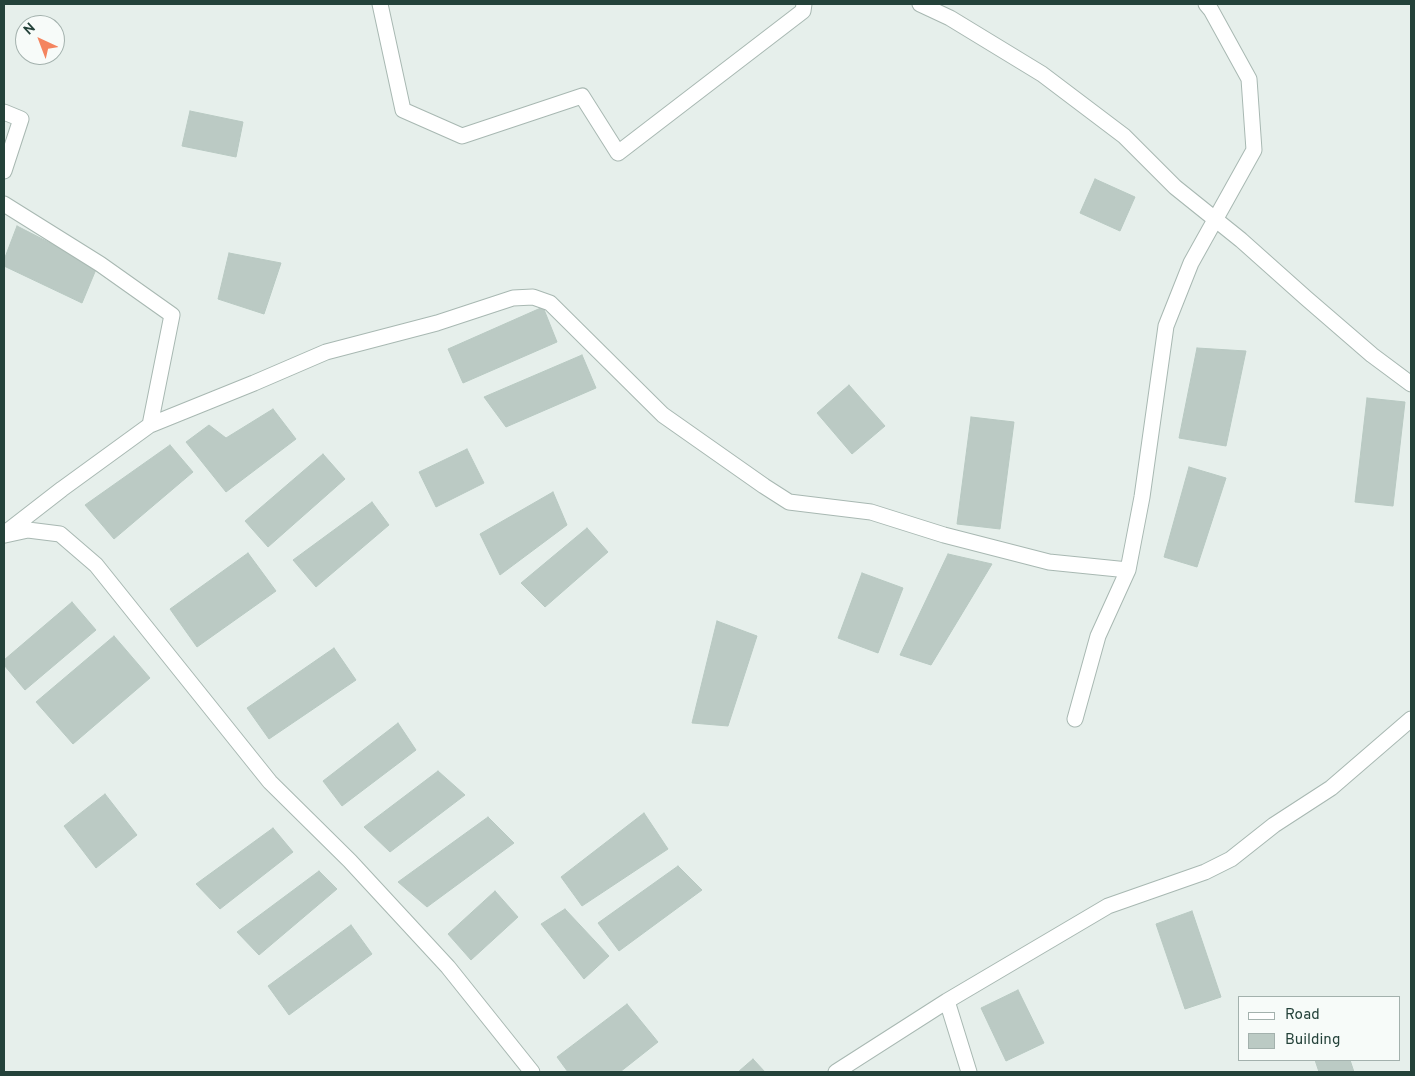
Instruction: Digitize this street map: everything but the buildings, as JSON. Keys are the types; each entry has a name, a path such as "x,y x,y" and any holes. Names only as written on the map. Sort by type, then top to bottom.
{"street":[{"path":"380,4 403,110 462,136 582,96 618,152 803,11 804,4"},
{"path":"920,4 950,18 1042,74 1124,136 1175,187 1241,240 1372,355 1411,384"},
{"path":"1075,720 1098,636 1128,570 1142,497 1166,326 1191,262 1254,150 1248,79 1212,10 1206,4"},
{"path":"4,112 21,119 4,171"},
{"path":"4,204 100,264 172,316 150,424"},
{"path":"4,535 62,489 150,424 326,352 437,324 513,298 533,298 550,303 663,415 789,502 871,512 944,536 1049,562 1128,570"},
{"path":"4,535 28,530 60,534 96,565 270,782 350,861 448,967 532,1072"},
{"path":"836,1072 947,1001 1108,906 1205,872 1231,858 1274,826 1331,788 1411,719"},
{"path":"947,1001 969,1072"}]}
